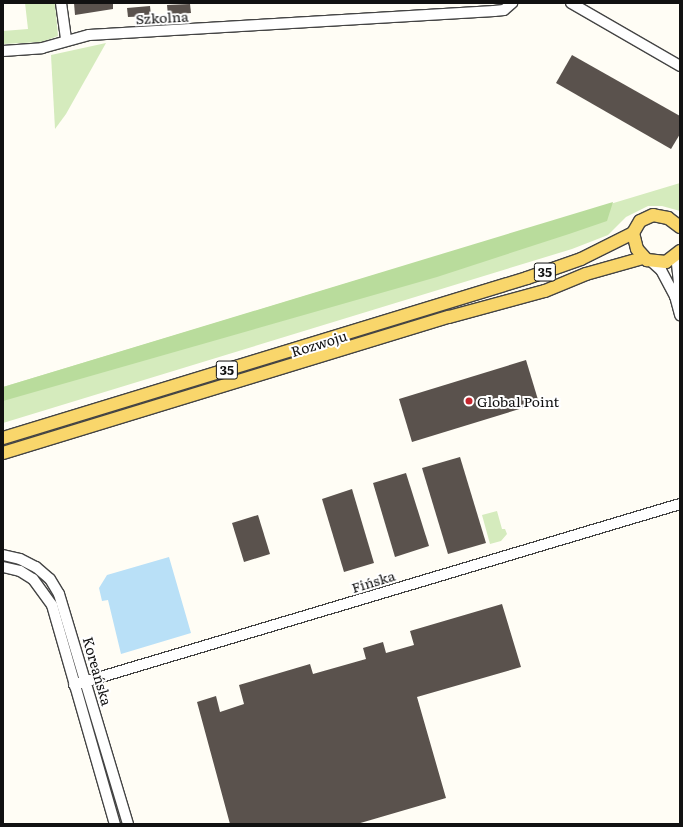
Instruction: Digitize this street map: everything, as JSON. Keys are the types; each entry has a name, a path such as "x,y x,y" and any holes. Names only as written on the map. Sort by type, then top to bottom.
{"main road":[{"name":"35","path":"634,233 640,221 649,216 664,216 678,224"},
{"path":"634,233 637,249 648,260"},
{"name":"Rozwoju","path":"3,438 527,278 581,259 634,233"},
{"name":"35","path":"648,260 666,262 678,254"},
{"name":"Rozwoju","path":"3,453 449,317 528,296 586,274 648,260"}],"street":[{"path":"61,3 66,40"},
{"name":"Szkolna","path":"3,50 42,48 66,40 89,35 494,11 504,10 512,3"},
{"path":"571,3 680,66"},
{"path":"675,296 679,283 678,254"},
{"path":"648,260 661,270 675,296 680,315"},
{"name":"Fińska","path":"74,685 680,504"},
{"name":"Koreańska","path":"3,555 29,563 43,572 55,586 65,608 128,824"},
{"name":"Koreańska","path":"3,567 20,571 33,579 48,598 115,824"}],"green space":[{"path":"25,3 55,3 58,36 42,42 3,44 3,31 28,29"},
{"path":"106,43 66,114 55,129 51,55"},
{"path":"680,183 680,211 662,206 648,206 626,217 608,235 572,249 3,423 3,387"},
{"path":"613,202 607,221 569,234 437,277 3,401 3,387"},
{"path":"497,511 502,529 505,529 507,534 501,541 490,544 482,515"}],"water":[{"path":"169,557 191,633 121,654 108,600 102,601 99,588 107,575"}],"building":[{"path":"74,3 113,3 113,9 75,15"},
{"path":"190,4 191,13 168,15 167,5"},
{"path":"150,6 151,16 128,17 127,8"},
{"path":"572,55 680,116 680,134 671,149 556,83"},
{"name":"Global Point","path":"526,360 539,403 412,442 399,399"},
{"path":"460,457 486,543 448,554 422,468"},
{"path":"406,473 429,546 395,557 373,483"},
{"path":"352,489 374,563 344,572 322,499"},
{"path":"258,515 270,554 244,562 232,523"},
{"path":"502,604 521,667 417,697 446,798 357,824 230,824 197,702 216,696 220,712 244,704 239,685 310,664 313,674 366,659 363,648 383,642 386,653 414,645 410,631"}],"place":[{"name":"Global Point","path":"469,401"}]}
